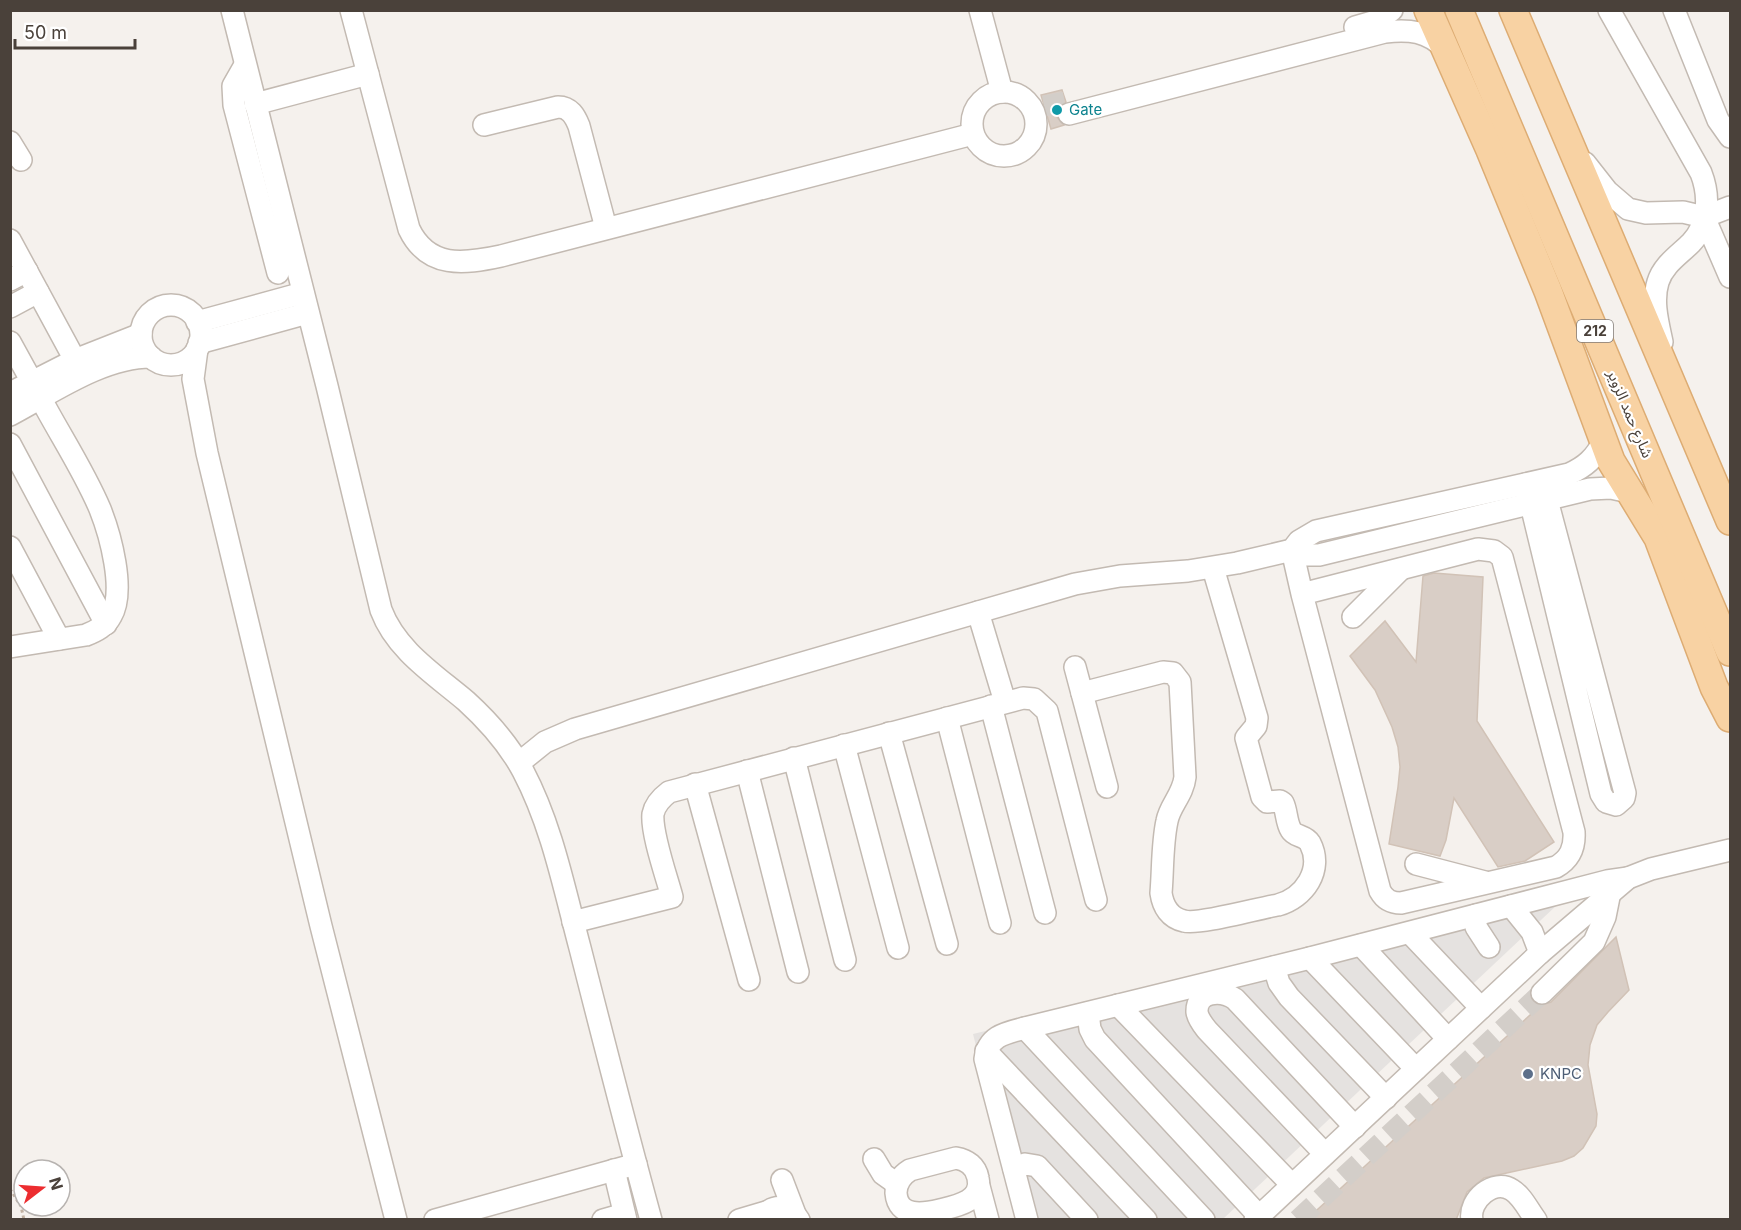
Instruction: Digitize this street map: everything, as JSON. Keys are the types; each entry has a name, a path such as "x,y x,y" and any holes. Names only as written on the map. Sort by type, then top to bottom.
{"main road":[{"path":"1428,10 1490,150 1548,291 1611,461 1658,538 1714,687 1731,718"},
{"name":"شارع حمد الزوير","path":"1459,10 1731,652"},
{"path":"1513,10 1725,501 1731,521"}],"street":[{"path":"232,10 381,610 386,623 407,651 469,704 494,730 519,763 534,794 545,822 573,922 636,1164 655,1216"},
{"path":"351,10 405,219 413,237 426,251 448,261 482,260 973,134"},
{"path":"980,10 1002,92"},
{"path":"1392,10 1379,20 1067,108 1385,32 1405,30 1421,32 1434,39 1447,51"},
{"path":"1609,10 1701,173 1707,197 1702,227 1668,264 1658,282 1657,316 1669,375"},
{"path":"1674,10 1718,120 1731,137"},
{"path":"246,65 233,86 234,105 278,273"},
{"path":"255,105 368,74"},
{"path":"1002,92 1020,96 1040,115 1033,141 1015,156 992,155 982,148 973,134 973,115 978,105 987,97 1002,92"},
{"path":"484,124 558,107 567,109 576,119 606,228"},
{"path":"1564,129 1597,180 1616,200 1628,208 1646,213 1683,212 1704,217 1731,207"},
{"path":"1704,217 1731,277"},
{"path":"10,240 19,275 38,292 75,360"},
{"path":"10,307 38,292"},
{"path":"10,393 36,391 116,362 138,357 179,364 187,360 198,338 306,303"},
{"path":"207,453 184,397 159,361 142,343 141,334 147,317 162,306 181,307 189,311 198,338 193,379 207,453 321,926 396,1220"},
{"path":"10,415 75,360 107,345 141,334"},
{"path":"10,342 96,500 114,558 117,591 114,612 106,624 86,635 10,647"},
{"path":"1535,496 1578,470 1595,456 1603,442"},
{"path":"10,444 106,624"},
{"path":"519,763 545,742 575,729 1098,579 1213,568 1292,550 1304,555 1319,555 1535,496 1600,488 1629,492"},
{"path":"1535,496 1601,794 1606,802 1569,813"},
{"path":"10,547 59,639"},
{"path":"1292,550 1302,594 1383,895 1390,902 1401,903 1556,867 1568,859 1574,846 1574,832 1502,557 1494,550 1484,548 1302,594"},
{"path":"1082,693 1163,672 1173,674 1180,682 1185,777 1182,791 1167,821 1161,893 1169,913 1181,921 1197,921 1278,905 1300,894 1313,873 1314,862 1311,846 1306,839 1292,831 1283,803 1280,801 1267,802 1262,797 1246,738 1256,726 1257,718 1213,568"},
{"path":"1353,617 1401,569"},
{"path":"978,612 1045,913"},
{"path":"1075,667 1107,787"},
{"path":"573,922 672,897 653,824 653,816 663,796 676,789 998,704 1029,698 1039,702 1047,711 1096,900"},
{"path":"947,718 1000,923"},
{"path":"889,733 947,944"},
{"path":"844,745 898,948"},
{"path":"794,758 845,960"},
{"path":"747,771 798,972"},
{"path":"695,784 749,980"},
{"path":"1027,1220 987,1066 986,1051 997,1037 1025,1028 1410,933 1731,850"},
{"path":"1416,864 1488,883"},
{"path":"1088,1013 1090,1029 1095,1039 1257,1218 1540,952 1628,878"},
{"path":"1542,993 1594,942 1605,917 1610,892"},
{"path":"1511,906 1532,932 1540,952"},
{"path":"1476,915 1476,927 1489,947"},
{"path":"1410,933 1481,1008"},
{"path":"1360,945 1448,1039"},
{"path":"1310,958 1416,1069"},
{"path":"1274,967 1279,983 1289,997 1386,1098"},
{"path":"1325,1154 1207,1030 1197,1013 1202,999 1209,994 1220,992 1235,999 1355,1126"},
{"path":"1118,1005 1292,1185"},
{"path":"1025,1028 1204,1220"},
{"path":"986,1051 1146,1220"},
{"path":"880,1158 883,1174 904,1177 949,1159 962,1159 973,1166 976,1172 988,1220"},
{"path":"435,1220 636,1164"},
{"path":"1014,1169 1025,1164 1037,1166 1088,1220"},
{"path":"603,1220 625,1217 614,1170"},
{"path":"904,1177 896,1190 899,1202 903,1208 921,1215 968,1212 979,1186"},
{"path":"765,1214 776,1181 797,1217"},
{"path":"1473,1220 1471,1213 1475,1201 1488,1190 1501,1185 1513,1190 1536,1220"},
{"path":"739,1220 765,1214 773,1208 785,1208 797,1217"}],"path":[{"path":"10,1189 21,1206 24,1220"}],"shaded area":[{"path":"1575,888 1223,1219 1019,1219 973,1034"}],"building":[{"name":"Gate","path":"1062,90 1066,102 1060,105 1057,117 1064,125 1051,129 1041,95"},
{"path":"1434,573 1483,577 1477,721 1554,842 1525,861 1498,867 1454,798 1446,840 1440,856 1389,844 1400,767 1398,747 1392,727 1375,690 1350,656 1385,621 1416,662 1423,576"},
{"name":"KNPC","path":"1616,937 1629,990 1597,1025 1590,1045 1588,1065 1597,1114 1596,1126 1583,1148 1574,1156 1562,1161 1484,1178 1467,1192 1456,1220 1306,1220 1541,1005 1551,1002"}],"tunnel":[{"path":"1044,106 1066,102"},
{"path":"1298,1220 1542,993"}],"place":[{"name":"Gate","path":"1057,110"},
{"name":"KNPC","path":"1528,1074"}]}
